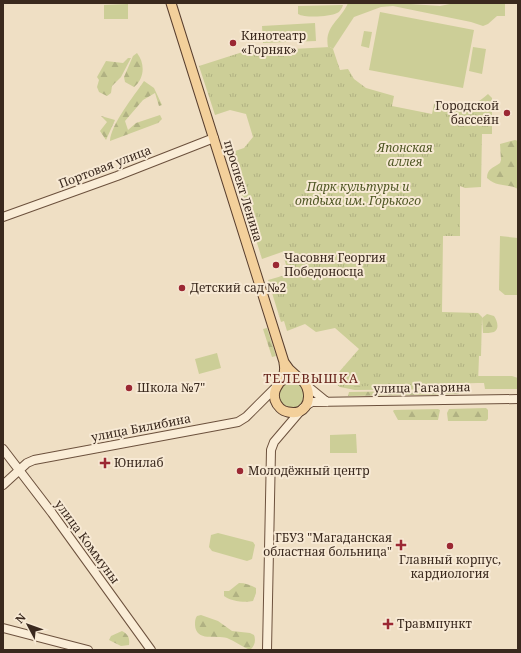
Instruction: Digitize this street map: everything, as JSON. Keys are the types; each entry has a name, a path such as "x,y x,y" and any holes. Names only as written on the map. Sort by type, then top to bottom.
{"main road":[{"name":"проспект Ленина","path":"172,3 284,362 303,382"},
{"name":"Портовая улица","path":"3,217 117,176 214,138"},
{"path":"283,431 286,420 275,397 275,392 285,374 284,362"},
{"path":"279,384 285,379 291,378 303,382 326,402"},
{"path":"267,650 271,450 273,444 283,431 305,406 310,394 303,382"},
{"name":"улица Билибина","path":"3,485 19,470 34,460 235,422 244,419 279,384"},
{"name":"улица Гагарина","path":"305,406 312,402 518,399"},
{"path":"256,407 266,403 272,403 280,408 293,412 299,411 305,406"},
{"name":"улица Коммуны","path":"3,449 52,513 151,650"},
{"path":"3,628 88,650"}],"green space":[{"path":"348,3 396,3 440,6 455,3 505,3 505,16 497,16 488,24 483,26 471,22 393,6 381,7 354,17 333,49 328,47 328,34"},
{"path":"128,4 128,19 104,19 104,5"},
{"path":"343,5 341,10 329,15 311,16 298,14 298,6"},
{"path":"380,12 474,30 463,88 369,70"},
{"path":"315,23 316,41 263,43 262,26"},
{"path":"364,31 372,32 369,48 361,46"},
{"name":"Парк культуры и отдыха им. Горького","path":"330,47 333,49 340,70 348,69 354,79 366,88 394,96 392,106 432,114 434,104 468,106 474,104 488,94 492,98 492,134 482,134 481,187 465,188 460,186 460,236 443,236 442,312 478,313 482,317 481,356 479,356 478,383 340,387 332,380 359,349 335,328 316,332 305,324 287,331 284,321 281,322 268,280 289,274 282,252 262,259 229,153 244,148 253,137 246,114 230,110 215,115 199,66 252,49 255,51"},
{"path":"473,47 486,49 482,74 469,71"},
{"path":"137,53 140,57 143,70 138,83 134,87 125,82 124,77 133,56"},
{"path":"128,58 131,58 121,77 112,86 111,93 107,96 99,92 97,87 99,80 97,77 106,61 123,63"},
{"path":"144,81 154,88 162,105 159,106 155,93 143,100 125,121 128,130 136,123 160,115 162,119 158,123 110,141 111,134 119,118"},
{"path":"101,116 115,120 106,140 100,131 107,122"},
{"path":"515,140 518,141 518,189 495,183 487,178 489,171 500,163 500,144"},
{"path":"500,236 518,238 518,295 505,295 499,290"},
{"path":"487,314 494,316 497,322 497,329 494,332 483,333 482,318"},
{"path":"267,328 276,356 272,357 263,329"},
{"path":"217,353 221,368 199,374 195,359"},
{"path":"478,376 512,376 518,378 518,389 485,389 484,383 478,383"},
{"path":"465,378 465,386 462,389 355,390 340,387 332,380"},
{"path":"292,382 301,386 305,395 301,404 292,408 283,404 279,395 283,386"},
{"path":"461,390 459,394 348,396 349,392"},
{"path":"486,408 488,410 488,419 486,421 448,421 447,413 449,409"},
{"path":"394,410 440,410 438,420 398,420 393,411"},
{"path":"356,434 357,453 330,453 330,435"},
{"path":"218,533 253,542 255,545 252,559 247,561 212,551 209,547 211,535"},
{"path":"239,583 248,584 256,588 253,601 238,601 224,596 224,591 229,591"},
{"path":"201,615 218,621 232,631 250,633 254,635 255,641 253,647 250,650 227,638 207,637 199,634 196,630 195,621 197,616"},
{"path":"122,631 128,636 129,645 121,646 109,640 111,636"}],"place":[{"name":"Кинотеатр «Горняк»","path":"233,43"},
{"name":"Городской бассейн","path":"507,113"},
{"name":"Часовня Георгия Победоносца","path":"276,265"},
{"name":"Детский сад №2","path":"182,288"},
{"name":"Школа №7\"","path":"129,388"},
{"name":"Юнилаб","path":"105,463"},
{"name":"Молодёжный центр","path":"240,471"},
{"name":"ГБУЗ \"Магаданская областная больница\"","path":"401,545"},
{"name":"Главный корпус, кардиология","path":"450,546"},
{"name":"Травмпункт","path":"388,624"}],"district":[{"name":"ТЕЛЕВЫШКА","path":"311,378"}],"park label":[{"name":"Японская аллея","path":"405,155"}]}
